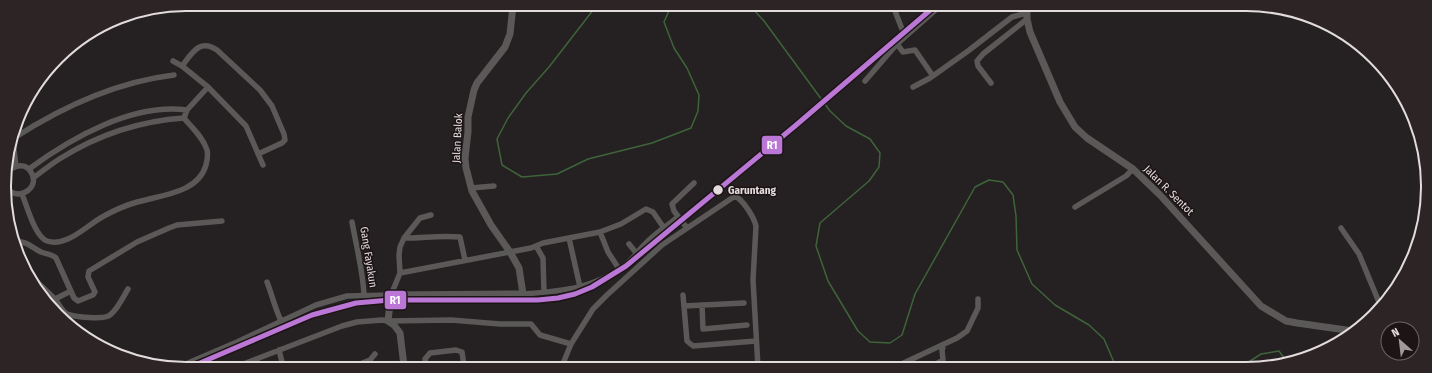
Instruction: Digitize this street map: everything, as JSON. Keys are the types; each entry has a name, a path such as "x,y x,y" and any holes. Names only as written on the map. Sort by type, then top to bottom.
{"street":[{"name":"Jalan Balok","path":"512,11 511,28 505,47 477,83 469,106 465,158 471,188 491,225 510,252 520,272 523,294"},
{"path":"894,11 902,29"},
{"path":"865,81 897,44 934,11"},
{"path":"913,87 933,76 1012,17 1026,13"},
{"path":"991,83 978,66 977,61 1026,13"},
{"name":"Jalan R. Sentot","path":"1026,13 1033,38 1060,102 1075,127 1100,148 1133,169 1160,195 1261,306 1286,321 1297,324 1346,330"},
{"path":"897,44 903,52 915,50 933,76"},
{"path":"182,66 194,50 202,46 211,46 260,90 272,106 284,134 285,140 282,143 258,154"},
{"path":"173,61 182,66 208,87 246,126 263,165"},
{"path":"19,135 45,119 84,100 117,87 161,76 174,75"},
{"path":"184,118 187,110 208,87"},
{"path":"29,169 54,150 117,120 142,112 162,108 187,110"},
{"path":"11,192 22,194 27,192 31,188 34,178 60,158 110,134 150,122 184,118"},
{"path":"22,194 38,234 46,241 60,242 72,237 111,212 134,203 181,190 191,185 199,178 205,170 207,162 207,151 202,139 184,118"},
{"path":"14,151 16,166"},
{"path":"12,167 23,166 29,169 34,178"},
{"path":"1075,207 1126,176 1133,169"},
{"path":"687,228 672,208 672,204 694,183"},
{"path":"471,188 494,186"},
{"path":"564,362 571,344 593,309 662,245 736,196 754,218 756,226 753,280 758,362"},
{"path":"400,273 510,252 543,243 600,232 611,229 646,209 650,209 653,212 664,228"},
{"name":"Gang Fayakun","path":"388,321 391,295 400,273 398,255 400,247 404,238 420,218 431,216"},
{"path":"190,362 327,301 346,296 523,294 580,287 594,283 619,269 637,254 645,244 678,217"},
{"path":"20,242 28,244 40,252 56,258 74,298 78,301 93,295 95,292 88,275 89,271 137,242 177,225 222,221"},
{"name":"Gang Fayakun","path":"352,222 363,281 364,295"},
{"path":"1341,228 1359,254 1378,301"},
{"path":"600,232 608,252 619,269"},
{"path":"404,238 443,236 460,237 465,260"},
{"path":"569,238 580,287"},
{"path":"629,244 637,254"},
{"path":"536,246 543,258 544,292"},
{"path":"267,282 273,297 274,306 281,321"},
{"path":"44,288 55,299 63,311 69,315 105,318 111,315 128,289"},
{"path":"55,299 71,291"},
{"path":"684,295 687,341 693,346 756,341"},
{"path":"906,362 957,338 967,330 978,308 978,299"},
{"path":"684,306 744,303"},
{"path":"702,305 703,329 747,325"},
{"path":"248,362 357,322 382,320 451,320 500,324 532,324 540,335 571,344"},
{"path":"388,321 400,333 404,362"},
{"path":"939,362 942,360 942,350 944,344"},
{"path":"279,350 282,362"},
{"path":"426,362 425,358 430,353 456,350 462,352 463,362"},
{"path":"365,362 370,360 375,354"}],"waterway":[{"path":"592,11 549,67 526,93 508,118 497,139 502,165 522,177 557,174 588,159 652,143 691,128 698,111 699,95 687,68 674,48 664,22 669,11"},
{"path":"755,11 764,21 830,111 846,126 870,139 880,153 879,167 869,181 820,223 816,246 828,281 858,331 870,342 890,343 902,335 915,294 975,187 989,180 1003,182 1013,195 1016,216 1017,250 1032,284 1055,305 1089,325 1104,339 1114,362"},
{"path":"1249,362 1261,354 1279,351 1284,358"}],"transit line":[{"name":"R1","path":"202,362 312,315 356,303 390,300 538,300 558,298 575,294 592,287 626,266 795,126 929,11"}],"place":[{"name":"Garuntang","path":"718,190"}]}
